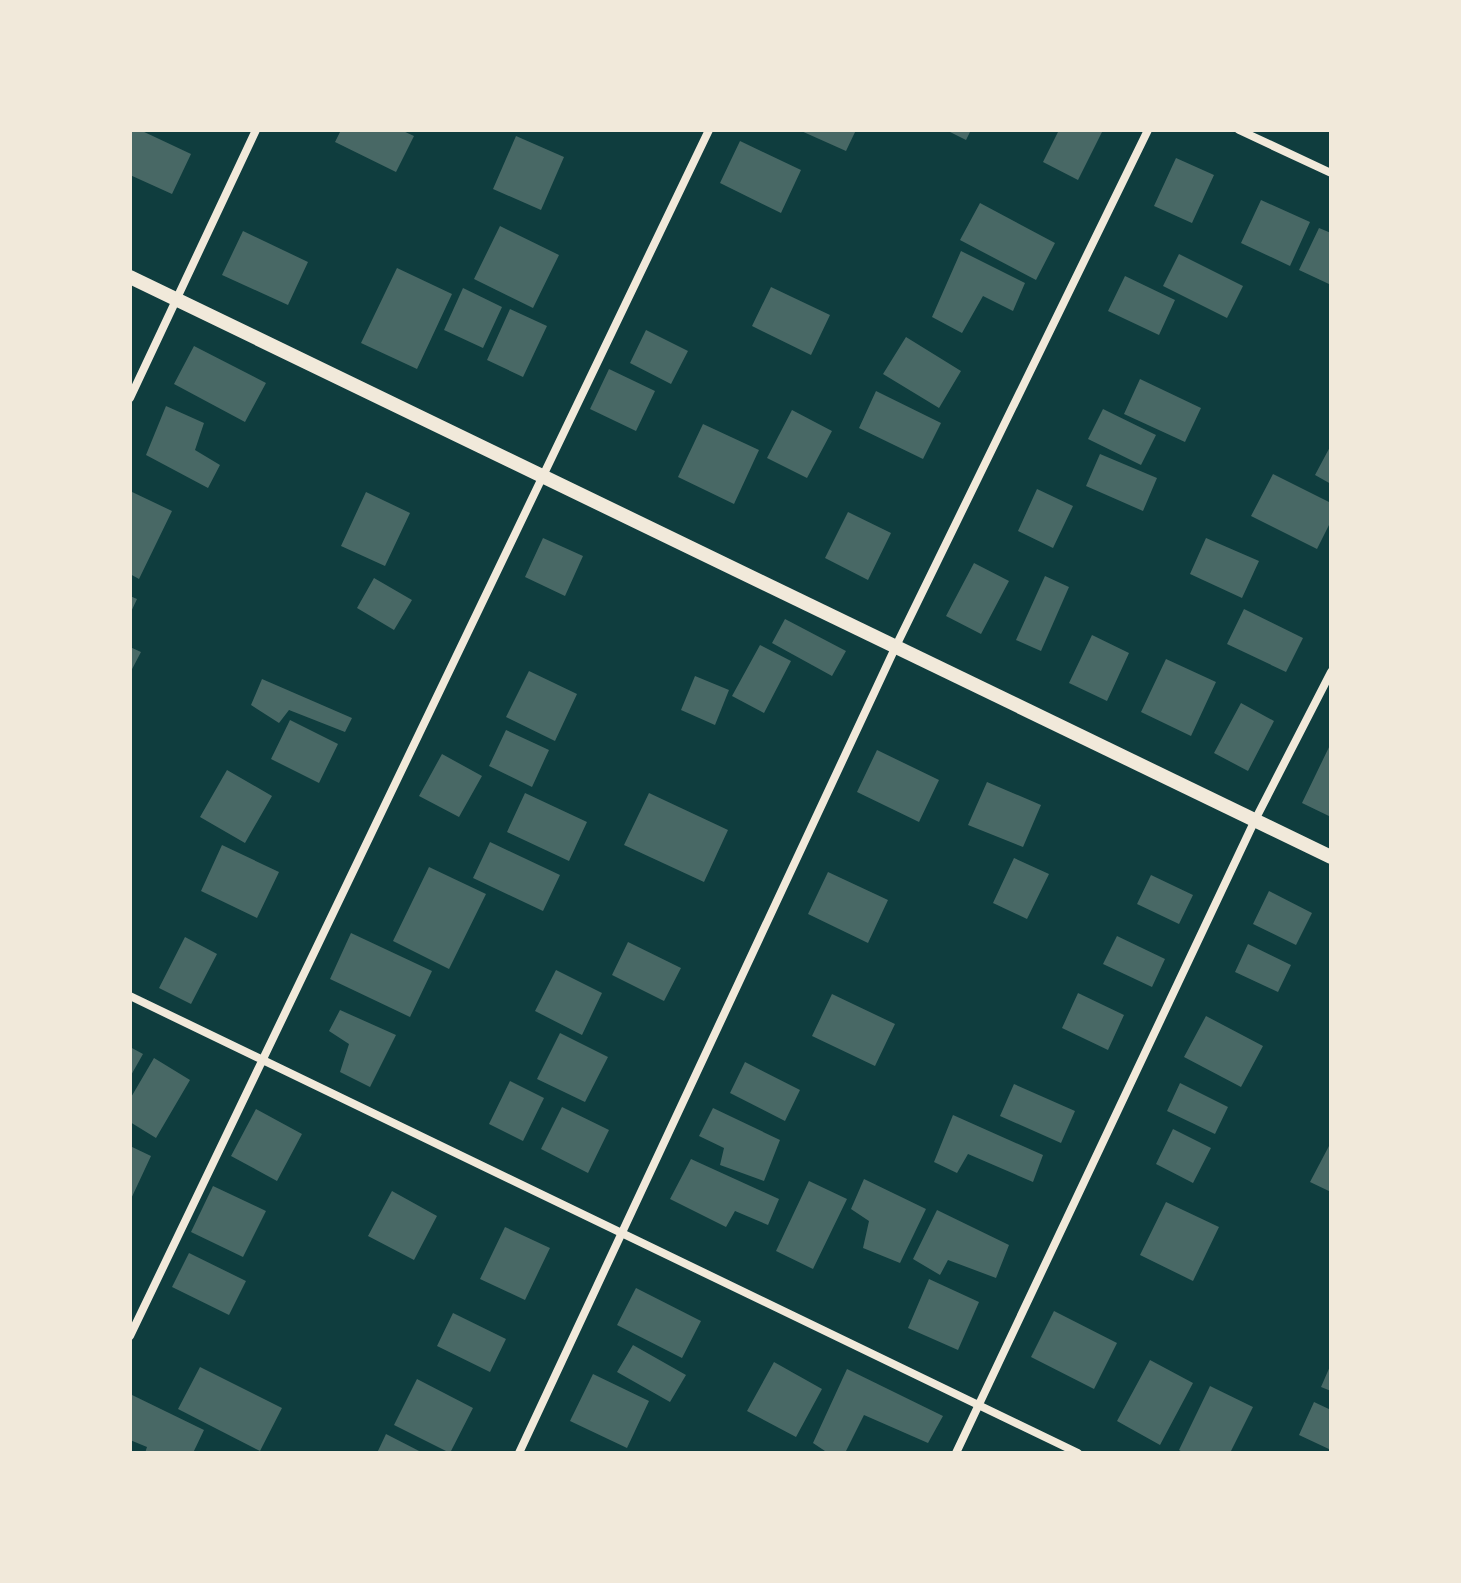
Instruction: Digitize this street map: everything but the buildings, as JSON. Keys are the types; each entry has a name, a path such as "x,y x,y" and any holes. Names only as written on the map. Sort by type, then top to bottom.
{"street":[{"path":"130,398 256,130"},
{"path":"130,1336 709,130"},
{"path":"519,1453 896,646 1148,130"},
{"path":"1239,130 1331,173"},
{"path":"130,277 1331,857"},
{"path":"956,1453 1255,820 1331,672"},
{"path":"130,996 1078,1453"}]}
